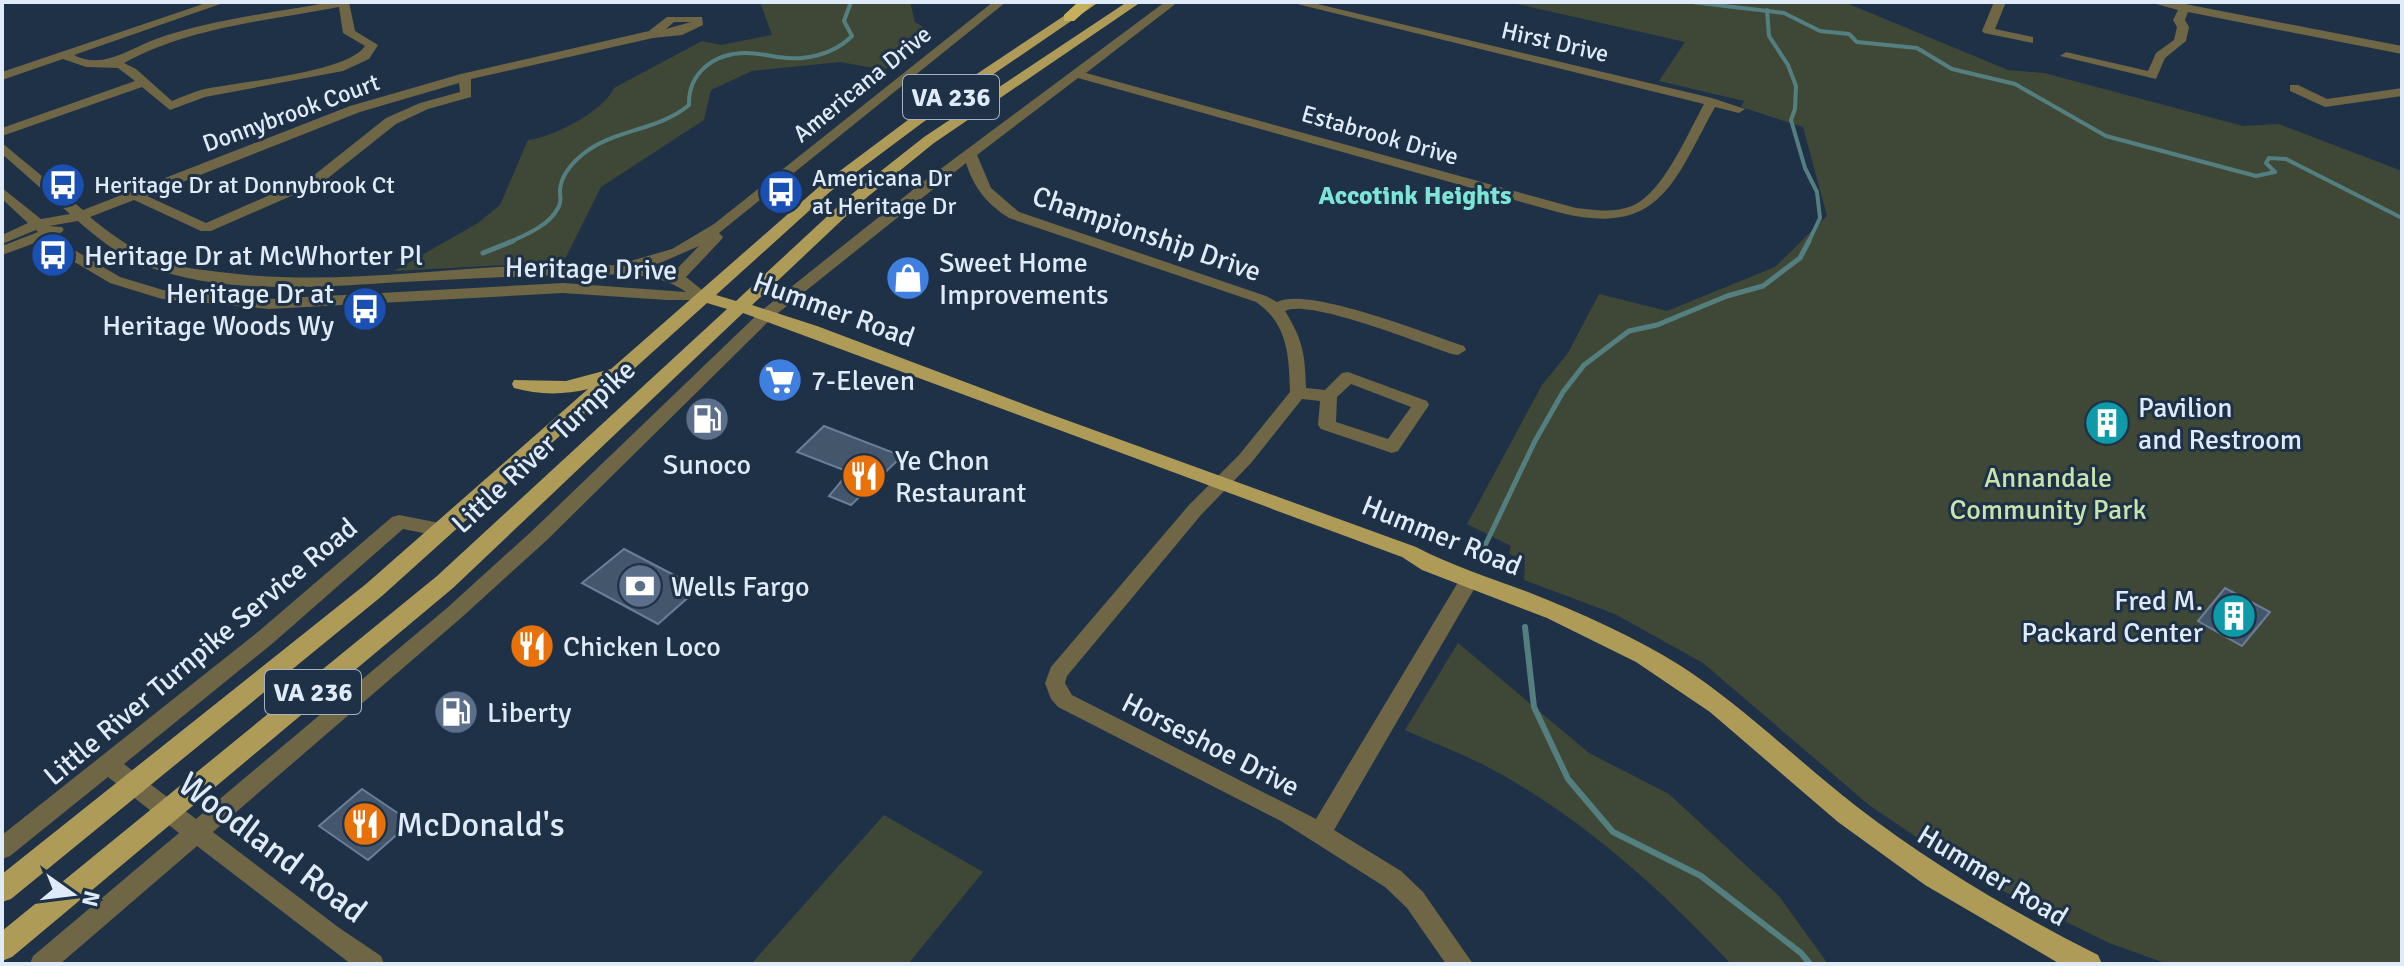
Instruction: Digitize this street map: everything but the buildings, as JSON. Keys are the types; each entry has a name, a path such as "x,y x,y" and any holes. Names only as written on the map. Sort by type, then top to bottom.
{"highway":[{"path":"1069,18 1087,2"}],"main road":[{"name":"Little River Turnpike","path":"2,890 307,645 443,530 702,297 855,165 1093,2"},
{"name":"Little River Turnpike","path":"2,948 445,582 854,200 929,140 1135,2"},
{"name":"Hummer Road","path":"702,297 767,314 1409,552 1430,564 1587,625 1672,672 1716,703 1907,860 1979,907 2088,964"},
{"path":"521,384 575,387 600,380 627,366"}],"street":[{"path":"2,76 220,2"},
{"name":"Americana Drive","path":"593,270 647,263 687,248 752,201 1000,2"},
{"path":"42,964 509,563 767,314 970,153 1172,2"},
{"name":"Hirst Drive","path":"1295,2 1739,109"},
{"path":"2000,2 1988,31 2029,40"},
{"path":"2155,2 2402,50"},
{"path":"64,55 78,65 116,62 142,48 180,36 349,3 349,33 372,45 365,56 348,65 202,94 170,106 131,68 116,62"},
{"path":"2066,56 2152,76 2160,56 2180,41 2183,27 2179,20 2185,7"},
{"name":"Donnybrook Court","path":"43,230 355,109 465,77 653,34"},
{"name":"Estabrook Drive","path":"1077,74 1566,210 1594,214 1623,213 1653,199 1712,102"},
{"name":"Donnybrook Court","path":"134,195 206,228 318,179 391,121 424,106 467,94 465,77"},
{"path":"2,132 144,82"},
{"path":"2294,88 2325,103 2402,92"},
{"name":"Heritage Drive","path":"2,147 106,238 147,261 188,273 254,281 311,283 622,270 677,278 702,297"},
{"name":"Championship Drive","path":"970,153 982,189 999,206 1014,215 1235,289 1261,299 1276,309 1292,336 1297,352 1298,393"},
{"name":"Heritage Drive","path":"2,192 71,254 115,280 162,294 235,303 297,304 563,288 612,290 659,297 702,297"},
{"name":"Americana Drive","path":"677,278 752,201"},
{"path":"2,240 43,230"},
{"path":"2,251 43,230"},
{"path":"1276,309 1289,302 1320,305 1458,350"},
{"path":"1348,377 1421,405 1392,447 1327,425 1329,396 1348,377"},
{"path":"1221,484 1298,393 1329,396"},
{"name":"Horseshoe Drive","path":"1221,484 1079,645 1058,673 1058,693 1065,701 1321,832 1470,579"},
{"name":"Little River Turnpike Service Road","path":"2,849 266,637 399,522 443,530"},
{"name":"Woodland Road","path":"109,765 329,935 372,964"},
{"path":"1321,832 1393,879 1415,900 1461,964"}],"green space":[{"path":"760,2 910,2 915,22 932,32 884,70 840,62 752,71 711,90 704,120 601,187 566,257 560,262 394,271 478,223 500,205 528,140 576,122 599,106 614,88 702,41 721,45 772,35"},
{"name":"Annandale Community Park","path":"1508,2 1844,2 2008,70 2044,73 2243,126 2279,124 2402,171 2402,964 2168,964 2109,943 1975,877 1869,805 1703,663 1615,614 1524,580 1525,560 1509,554 1511,546 1467,524 1542,385 1568,353 1599,294 1667,311 1775,267 1827,216 1803,127 1741,107 1744,101 1659,81 1685,42"},
{"path":"1458,643 1589,753 1669,794 1779,896 1828,964 1731,964 1646,880 1552,806 1484,765 1405,730"},
{"path":"884,815 983,872 908,964 751,964"}],"waterway":[{"path":"508,243 549,220 560,204 562,179 579,158 608,139 664,120 689,105 693,83 705,67 734,54 795,58 829,52 852,36 844,21 851,2"},
{"path":"1692,2 1767,11"},
{"path":"1767,11 1784,13 1820,31 1849,34 1857,42 1917,48 1952,69 2015,84 2106,136 2256,176 2275,172 2266,163 2269,158 2286,159 2402,218"},
{"path":"1767,11 1769,36 1788,65 1796,86 1791,120 1805,168 1817,192 1820,218 1809,242"},
{"path":"508,243 513,241"},
{"path":"1480,556 1535,441 1563,392 1584,365 1629,331 1657,325 1727,296 1763,286 1800,258 1809,242"},
{"path":"483,253 508,243"},
{"path":"1525,627 1534,707 1568,779 1613,832 1701,876 1801,953 1810,964"}],"place":[{"name":"Heritage Dr at Donnybrook Ct","path":"63,185"},
{"name":"Americana Dr at Heritage Dr","path":"781,192"},
{"name":"Heritage Dr at McWhorter Pl","path":"53,255"},
{"name":"Sweet Home Improvements","path":"908,278"},
{"name":"Heritage Dr at Heritage Woods Wy","path":"365,309"},
{"name":"7-Eleven","path":"780,380"},
{"name":"Sunoco","path":"707,419"},
{"name":"Pavilion and Restroom","path":"2107,423"},
{"name":"Ye Chon Restaurant","path":"864,476"},
{"name":"Wells Fargo","path":"640,586"},
{"name":"Fred M. Packard Center","path":"2234,616"},
{"name":"Chicken Loco","path":"532,646"},
{"name":"Liberty","path":"456,712"},
{"name":"McDonald's","path":"365,824"}],"district":[{"name":"Accotink Heights","path":"1415,195"}]}
